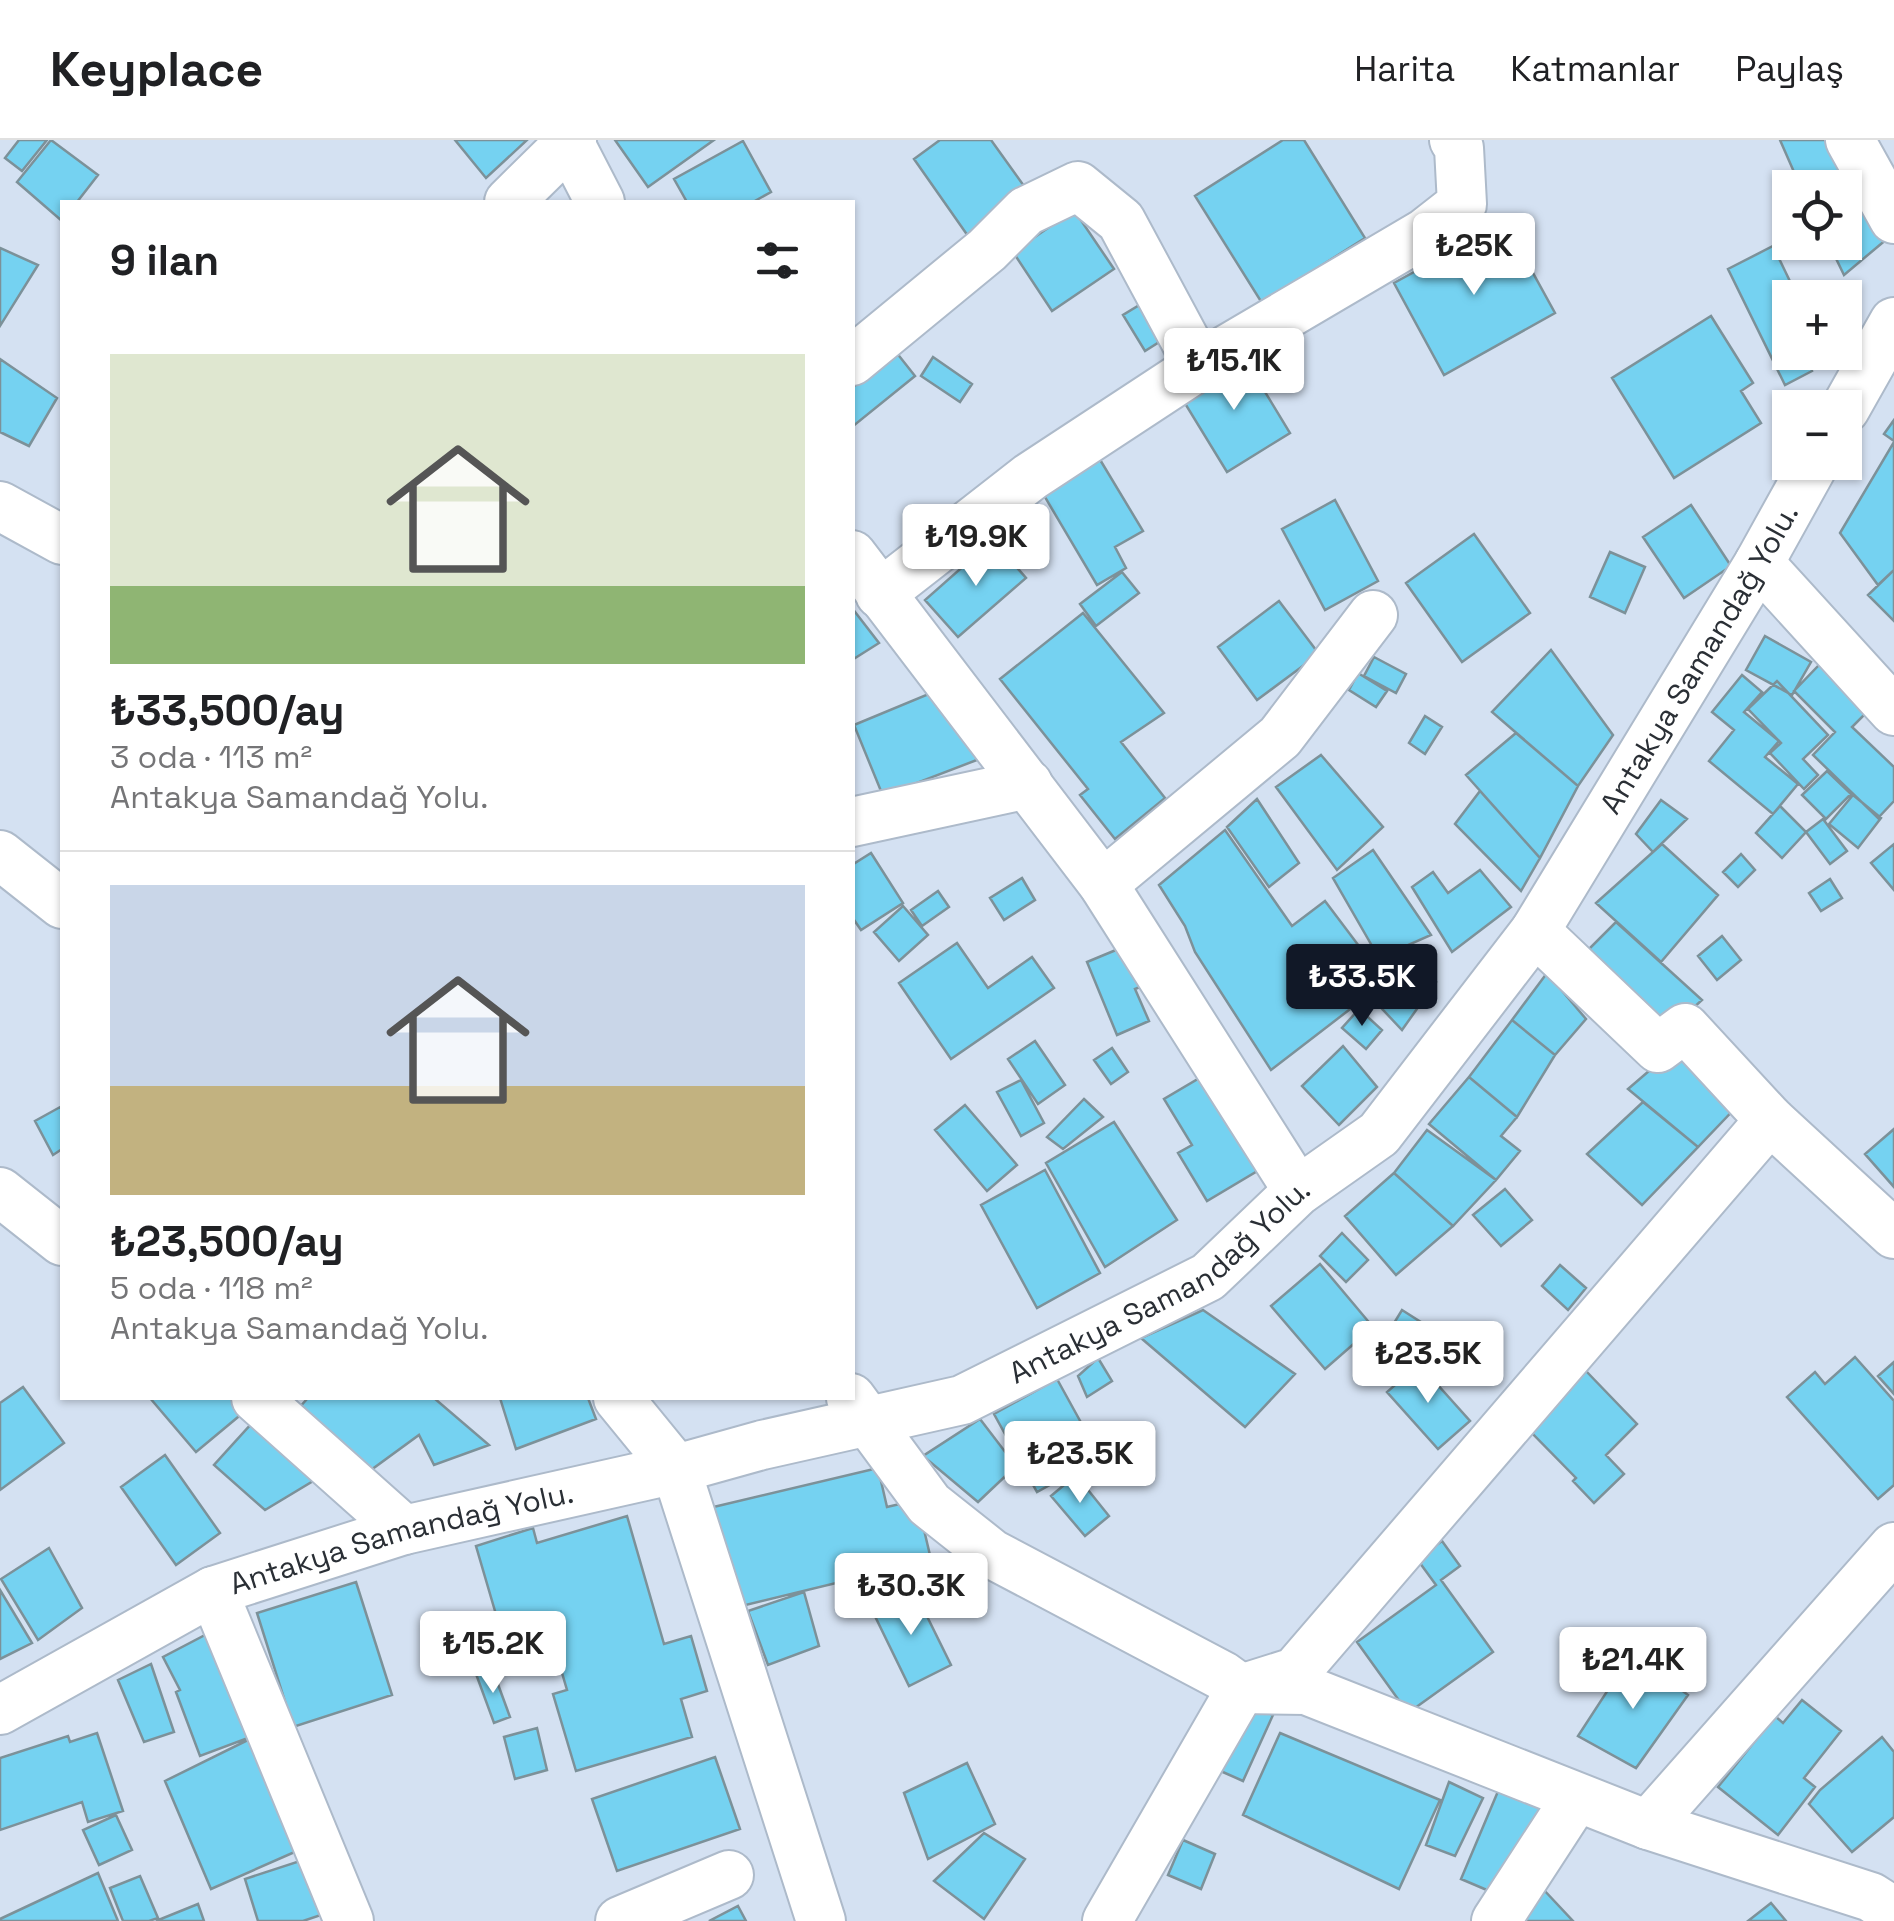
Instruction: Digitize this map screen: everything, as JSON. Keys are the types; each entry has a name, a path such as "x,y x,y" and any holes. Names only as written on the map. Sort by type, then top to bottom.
{"street":[{"path":"880,594 1030,477 1199,366 1425,234 1462,204 1459,148 1454,140"},
{"path":"1850,140 1894,220"},
{"path":"510,200 570,141 599,200"},
{"path":"855,359 987,250 1026,211 1078,186 1121,221 1199,366"},
{"path":"1856,390 1894,322"},
{"name":"Antakya Samandağ Yolu.","path":"0,1710 213,1591 404,1530 676,1469 860,1410 962,1400 1208,1277 1298,1191 1380,1134 1535,930 1805,480"},
{"path":"0,506 60,539"},
{"path":"855,560 1103,884 1298,1191"},
{"path":"1758,563 1894,711"},
{"path":"1103,884 1280,738 1373,615"},
{"path":"855,821 1028,784"},
{"path":"0,855 60,902"},
{"path":"1535,930 1658,1048 1684,1028 1770,1120 1894,1234"},
{"path":"1107,1921 1242,1690 1295,1672 1770,1120"},
{"path":"0,1192 60,1239"},
{"path":"258,1400 404,1530"},
{"path":"620,1400 676,1469 821,1921"},
{"path":"860,1410 929,1504 992,1554 1223,1676 1242,1690 1306,1690 1648,1826 1871,1897 1894,1912"},
{"path":"1648,1826 1894,1547"},
{"path":"213,1591 349,1921"},
{"path":"1496,1921 1576,1798"},
{"path":"620,1921 729,1874"}],"building":[{"path":"19,140 47,140 22,171 5,158"},
{"path":"51,140 98,175 79,200 60,200 60,219 17,182"},
{"path":"455,140 527,140 486,178"},
{"path":"615,140 714,140 648,187"},
{"path":"940,140 991,140 1029,193 968,236 914,159"},
{"path":"1283,140 1304,140 1365,238 1262,303 1195,196"},
{"path":"1780,140 1875,140 1890,175 1862,187 1862,170 1793,170"},
{"path":"743,141 771,192 757,200 686,200 674,179"},
{"path":"1890,175 1894,233 1862,260 1862,187"},
{"path":"1074,210 1114,269 1052,311 1013,252"},
{"path":"1505,222 1555,313 1444,375 1394,283"},
{"path":"1772,247 1772,260 1780,260 1789,280 1772,280 1772,359 1728,269"},
{"path":"0,248 38,265 0,326"},
{"path":"1837,260 1862,260 1844,275"},
{"path":"1146,301 1167,337 1145,351 1123,315"},
{"path":"1711,316 1753,383 1741,391 1761,423 1674,478 1612,378"},
{"path":"896,352 915,376 855,425 855,386"},
{"path":"1242,354 1290,433 1227,472 1178,392"},
{"path":"933,357 972,384 960,402 921,376"},
{"path":"0,359 57,398 29,446 0,432"},
{"path":"1778,370 1812,370 1812,371 1785,385"},
{"path":"1894,420 1894,441 1884,434"},
{"path":"1894,442 1894,570 1878,585 1840,533"},
{"path":"1099,458 1143,531 1115,547 1126,568 1097,585 1042,492"},
{"path":"1335,500 1378,581 1325,610 1282,529"},
{"path":"1691,505 1731,566 1684,598 1643,537"},
{"path":"1474,534 1530,613 1462,662 1406,583"},
{"path":"993,540 1026,578 958,637 925,600"},
{"path":"1610,552 1645,567 1625,613 1590,597"},
{"path":"1894,570 1894,621 1868,595"},
{"path":"1122,572 1139,593 1096,626 1080,604"},
{"path":"1279,601 1319,654 1257,700 1218,647"},
{"path":"855,612 879,643 855,658"},
{"path":"1083,613 1164,713 1121,742 1165,798 1115,839 1080,795 1088,789 1000,679"},
{"path":"1765,636 1811,662 1792,695 1746,670"},
{"path":"1551,650 1613,735 1578,786 1492,712"},
{"path":"1374,657 1406,674 1396,693 1364,676"},
{"path":"1820,664 1868,711 1852,727 1894,767 1894,801 1878,818 1813,755 1835,732 1794,691"},
{"path":"1358,673 1387,691 1376,707 1349,690"},
{"path":"1742,675 1762,692 1744,712 1779,741 1765,757 1798,784 1773,814 1709,761 1734,730 1712,712"},
{"path":"1777,681 1828,735 1803,759 1818,775 1804,789 1770,753 1781,743 1748,709"},
{"path":"943,688 982,758 883,796 855,725"},
{"path":"1425,716 1442,727 1425,754 1409,743"},
{"path":"1516,733 1578,786 1540,858 1466,775"},
{"path":"1321,755 1383,827 1337,870 1276,787"},
{"path":"1827,771 1851,794 1826,819 1802,795"},
{"path":"1480,791 1540,858 1521,891 1455,824"},
{"path":"1853,795 1881,818 1858,848 1829,824"},
{"path":"1257,799 1299,863 1269,887 1227,827"},
{"path":"1661,800 1687,819 1653,852 1636,834"},
{"path":"1780,806 1806,832 1782,858 1756,833"},
{"path":"1823,819 1847,851 1830,864 1806,832"},
{"path":"1225,830 1292,926 1325,901 1371,962 1343,984 1358,1003 1271,1070 1195,952 1185,926 1159,885"},
{"path":"1662,844 1718,895 1661,962 1596,903"},
{"path":"1894,844 1894,890 1871,863"},
{"path":"1373,850 1431,935 1379,958 1333,878"},
{"path":"871,853 903,903 861,930 855,921 855,863"},
{"path":"1741,854 1755,870 1738,887 1723,872"},
{"path":"1480,870 1511,907 1452,952 1412,887 1433,872 1448,893"},
{"path":"1022,878 1035,900 1004,920 990,898"},
{"path":"1830,879 1842,898 1821,911 1809,893"},
{"path":"938,891 949,907 922,926 911,910"},
{"path":"903,906 928,935 899,961 874,932"},
{"path":"1616,922 1702,1000 1659,1039 1578,960"},
{"path":"1722,936 1741,960 1717,980 1698,956"},
{"path":"957,943 988,988 1032,957 1054,988 951,1059 899,983"},
{"path":"1128,945 1145,985 1135,989 1149,1021 1117,1035 1087,962"},
{"path":"1397,955 1436,982 1402,1030 1368,994"},
{"path":"1547,973 1586,1019 1555,1055 1512,1020"},
{"path":"1359,1009 1382,1030 1366,1049 1342,1028"},
{"path":"1512,1020 1555,1055 1517,1117 1469,1077"},
{"path":"1685,1040 1742,1101 1698,1147 1628,1089"},
{"path":"1035,1041 1065,1085 1038,1104 1008,1059"},
{"path":"1343,1046 1377,1087 1339,1125 1302,1086"},
{"path":"1112,1048 1128,1072 1111,1084 1094,1060"},
{"path":"1208,1073 1264,1167 1207,1201 1178,1153 1192,1145 1164,1099"},
{"path":"1469,1077 1517,1117 1501,1136 1520,1151 1496,1180 1429,1124"},
{"path":"1021,1080 1044,1123 1021,1136 997,1092"},
{"path":"1084,1099 1103,1117 1063,1149 1047,1137"},
{"path":"1643,1102 1698,1147 1642,1205 1587,1154"},
{"path":"965,1105 1017,1165 987,1191 935,1130"},
{"path":"60,1107 60,1150 53,1155 35,1121"},
{"path":"1114,1122 1177,1220 1105,1267 1046,1163"},
{"path":"1894,1129 1894,1187 1865,1154"},
{"path":"1427,1130 1496,1180 1453,1226 1394,1173"},
{"path":"1045,1170 1100,1273 1037,1308 981,1205"},
{"path":"1394,1173 1453,1226 1396,1275 1345,1216"},
{"path":"1505,1189 1532,1220 1501,1246 1473,1215"},
{"path":"1342,1233 1368,1260 1346,1282 1320,1256"},
{"path":"1320,1264 1373,1327 1325,1369 1271,1306"},
{"path":"1560,1265 1586,1288 1568,1310 1542,1286"},
{"path":"1203,1310 1295,1374 1245,1427 1141,1338"},
{"path":"1402,1310 1427,1326 1408,1357 1383,1341"},
{"path":"1855,1357 1894,1401 1894,1485 1878,1499 1787,1397 1815,1372 1825,1384"},
{"path":"1098,1358 1112,1381 1087,1397 1078,1376"},
{"path":"1894,1362 1894,1394 1878,1376"},
{"path":"1419,1364 1470,1421 1438,1449 1387,1392"},
{"path":"1586,1371 1637,1424 1606,1455 1624,1474 1594,1503 1573,1481 1576,1478 1527,1428"},
{"path":"1057,1379 1100,1457 1037,1492 994,1414"},
{"path":"23,1387 64,1443 0,1490 0,1403"},
{"path":"152,1400 234,1400 244,1412 196,1452"},
{"path":"306,1400 436,1400 489,1445 434,1465 419,1435 360,1478 297,1410"},
{"path":"501,1400 589,1400 596,1419 516,1449"},
{"path":"261,1413 328,1472 265,1510 214,1465"},
{"path":"980,1419 1016,1466 978,1502 923,1456"},
{"path":"165,1455 220,1533 176,1565 121,1487"},
{"path":"878,1468 887,1507 917,1500 937,1585 875,1600 869,1575 725,1610 701,1510"},
{"path":"1076,1475 1109,1516 1085,1536 1051,1496"},
{"path":"627,1516 664,1644 691,1636 707,1691 681,1699 692,1737 576,1771 553,1694 567,1690 552,1639 507,1652 476,1546 533,1528 537,1543"},
{"path":"1442,1541 1460,1566 1441,1580 1493,1652 1408,1713 1357,1642 1436,1585 1417,1559"},
{"path":"49,1548 82,1608 38,1640 1,1579"},
{"path":"356,1582 392,1695 293,1727 257,1613"},
{"path":"0,1590 32,1643 0,1659"},
{"path":"914,1590 951,1665 909,1686 872,1610"},
{"path":"804,1592 819,1646 768,1665 748,1611"},
{"path":"207,1634 248,1738 200,1756 176,1692 180,1690 163,1657"},
{"path":"1632,1653 1688,1695 1636,1768 1578,1736"},
{"path":"151,1664 174,1732 144,1742 118,1680"},
{"path":"492,1668 510,1717 494,1723 476,1674"},
{"path":"1802,1700 1841,1731 1804,1778 1815,1787 1778,1835 1718,1787 1775,1716 1783,1723"},
{"path":"1245,1703 1273,1715 1243,1781 1216,1769"},
{"path":"537,1728 547,1770 515,1779 504,1737"},
{"path":"97,1733 123,1811 88,1822 82,1802 0,1830 0,1758 68,1736 70,1742"},
{"path":"1280,1733 1440,1800 1399,1889 1243,1815"},
{"path":"258,1735 306,1847 211,1889 165,1781"},
{"path":"1882,1737 1894,1752 1894,1817 1852,1852 1809,1804"},
{"path":"715,1757 740,1829 617,1871 592,1799"},
{"path":"967,1763 995,1824 928,1859 904,1793"},
{"path":"1449,1782 1483,1798 1455,1856 1426,1845"},
{"path":"1499,1789 1546,1809 1508,1899 1461,1879"},
{"path":"116,1815 132,1850 99,1865 83,1830"},
{"path":"984,1833 1025,1859 984,1919 934,1881"},
{"path":"1183,1840 1215,1854 1201,1889 1168,1875"},
{"path":"306,1859 324,1914 303,1921 258,1921 245,1879"},
{"path":"98,1873 118,1921 0,1921 0,1919"},
{"path":"140,1876 158,1918 123,1921 110,1888"},
{"path":"1543,1889 1573,1921 1511,1921"},
{"path":"1771,1903 1786,1921 1748,1921"},
{"path":"198,1904 204,1921 156,1921"},
{"path":"738,1906 746,1921 709,1921"}]}
